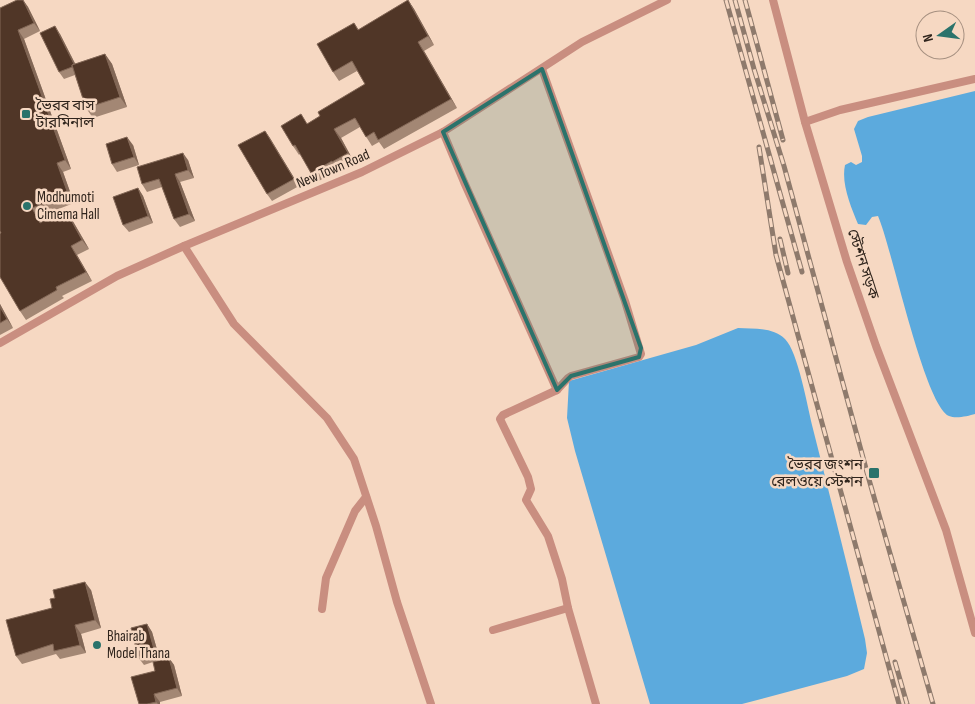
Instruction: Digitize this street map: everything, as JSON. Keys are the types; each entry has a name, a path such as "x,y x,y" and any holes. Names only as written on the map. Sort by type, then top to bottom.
{"street":[{"name":"New Town Road","path":"0,343 117,276 362,172 443,132 582,42 666,0"},
{"name":"স্টেশন সড়ক","path":"774,0 805,122 847,262 876,346 946,530 975,633"},
{"path":"542,69 625,300 641,354 639,357 571,376 557,390 504,415 500,419 528,477 531,489 526,500 548,536 562,579 568,608 596,704"},
{"path":"805,122 840,110 975,79"},
{"path":"443,132 557,390"},
{"path":"184,246 234,324 327,418 354,458 376,526 397,602 431,704"},
{"path":"322,609 326,578 355,512 366,497"},
{"path":"493,630 568,608"}],"highlighted area":[{"path":"542,69 641,348 639,357 571,376 557,390 443,132"}],"water":[{"path":"975,91 975,414 955,417 949,416 939,405 929,384 909,324 878,216 872,217 866,225 858,224 847,195 844,172 845,165 851,162 856,165 862,162 854,129 858,121"},
{"path":"738,328 763,329 775,332 785,339 794,355 802,379 865,639 867,653 864,669 847,676 742,704 650,704 575,451 567,418 569,381 696,345"}],"building":[{"path":"17,0 23,0 34,23 18,30 65,160 57,163 68,194 32,208 40,223 65,209 82,240 71,246 86,272 56,287 57,290 20,311 0,277 0,8"},
{"path":"408,0 428,36 418,42 451,99 378,140 374,132 366,137 355,118 334,129 348,153 311,173 295,145 293,146 281,126 301,114 307,124 320,116 318,112 365,84 352,61 333,72 317,44 354,23 358,30"},
{"path":"55,26 74,64 72,67 59,72 40,33"},
{"path":"105,54 120,97 86,108 72,65"},
{"path":"265,131 294,179 267,194 238,145"},
{"path":"127,137 134,157 112,164 106,144"},
{"path":"183,153 188,170 175,174 189,214 174,219 159,179 142,184 137,167"},
{"path":"138,188 148,216 123,225 113,197"},
{"path":"0,307 7,319 0,323"},
{"path":"85,582 95,620 75,625 80,645 54,651 53,644 16,656 6,620 52,608 50,599 55,598 53,590"},
{"path":"147,624 155,653 138,657 131,628"},
{"path":"169,658 177,688 154,694 156,702 139,704 131,677 155,671 153,662"}],"railway":[{"path":"726,0 802,272"},
{"path":"735,0 784,166 868,476 933,704"},
{"path":"745,0 783,140"},
{"path":"759,147 776,255 899,704"},
{"path":"780,239 788,273"},
{"path":"895,662 907,704"}],"place":[{"name":"ভৈরব বাস টারমিনাল","path":"26,114"},
{"name":"Modhumoti Cimema Hall","path":"27,206"},
{"name":"ভৈরব জংশন রেলওয়ে স্টেশন","path":"874,473"},
{"name":"Bhairab Model Thana","path":"97,645"}]}
